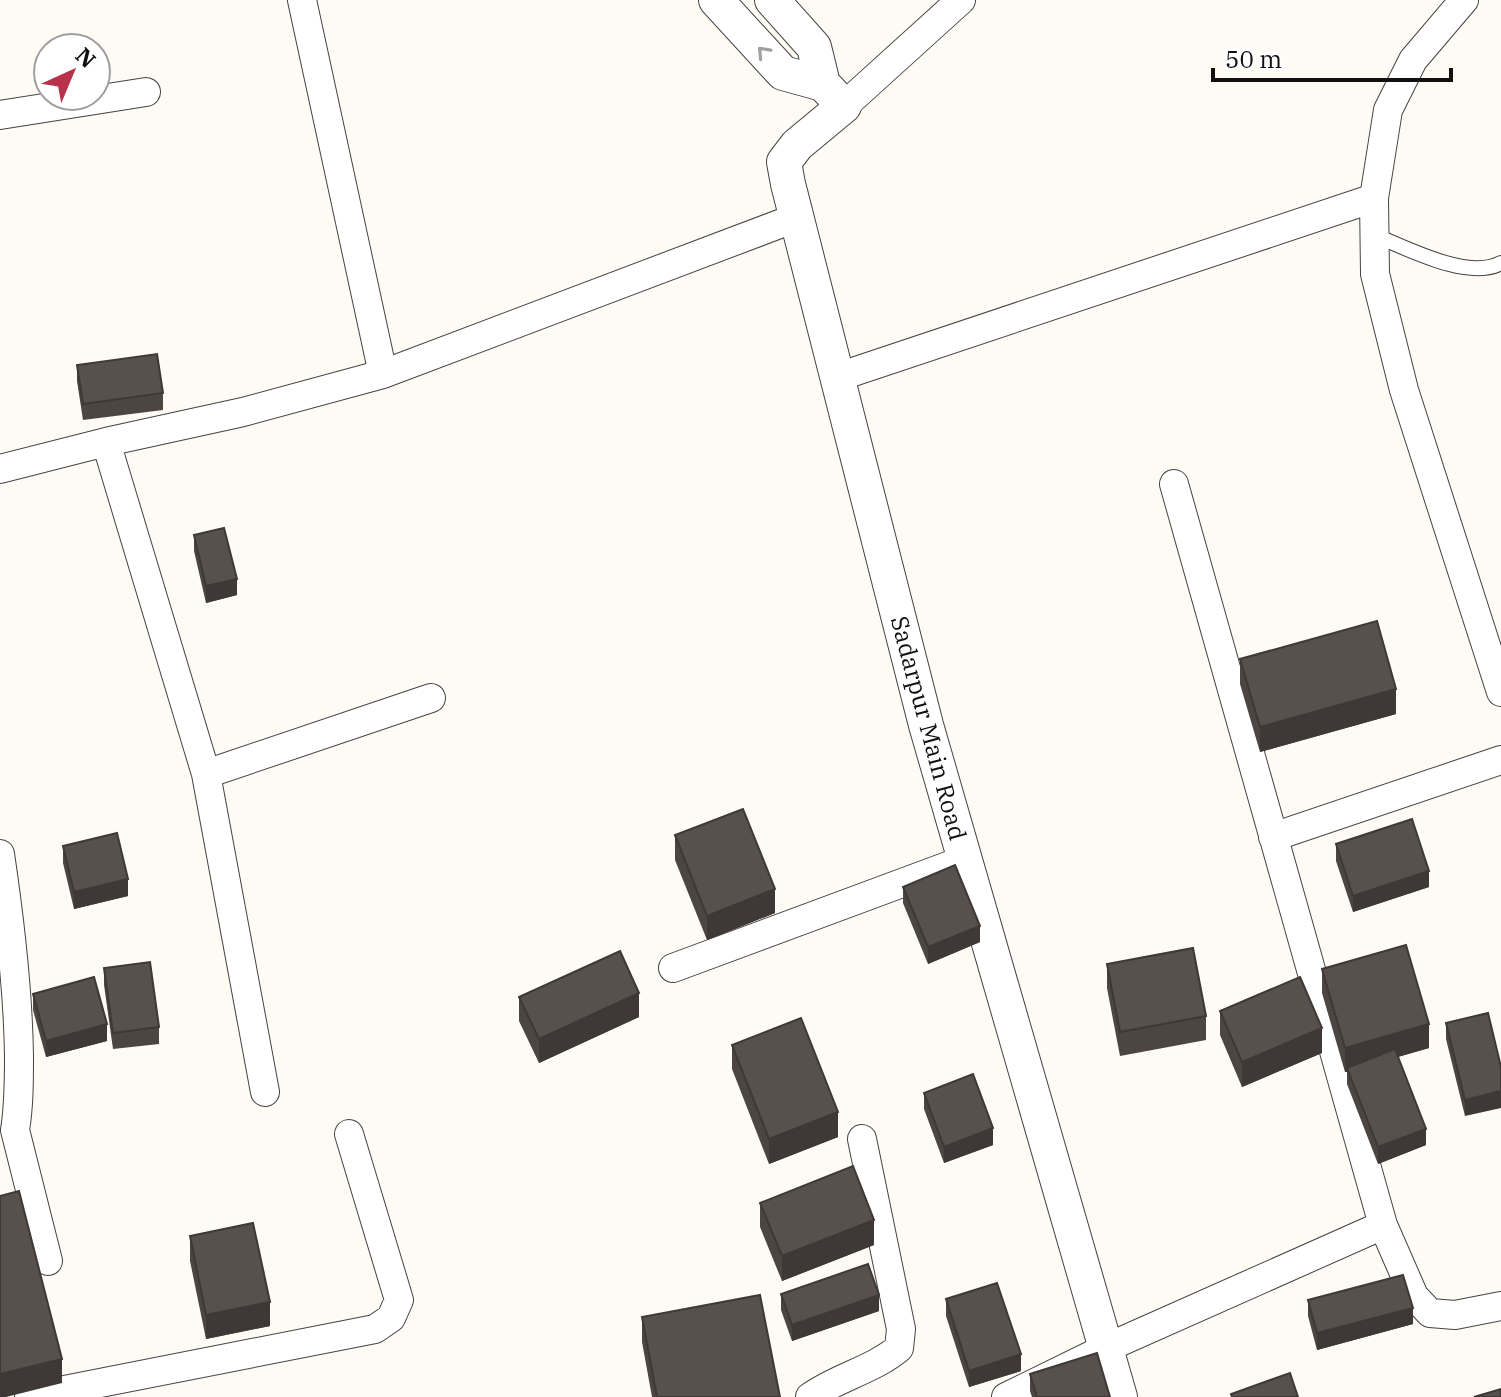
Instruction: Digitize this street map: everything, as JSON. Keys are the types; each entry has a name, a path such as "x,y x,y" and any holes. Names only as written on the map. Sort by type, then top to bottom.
{"street":[{"path":"302,0 383,374"},
{"path":"716,0 783,73 833,95"},
{"path":"772,0 814,47 833,95"},
{"path":"833,95 961,0"},
{"path":"1464,0 1413,60 1388,110 1374,198 1375,274 1404,390 1501,692"},
{"path":"0,115 146,92"},
{"name":"Sadarpur Main Road","path":"833,95 784,162 788,184 926,725 1120,1397"},
{"path":"838,377 1374,198"},
{"path":"0,469 243,412 383,374 798,217"},
{"path":"106,442 206,774 265,1092"},
{"path":"1174,484 1383,1225 1414,1296 1430,1313 1455,1315 1501,1306"},
{"path":"206,774 431,698"},
{"path":"1273,837 1501,760"},
{"path":"0,854 14,946 18,1016 19,1110 8,1132 48,1261"},
{"path":"673,968 964,860"},
{"path":"29,1397 375,1329 391,1318 399,1300 349,1134"},
{"path":"810,1397 827,1385 887,1358 899,1348 901,1329 862,1139"},
{"path":"1006,1397 1104,1349 1383,1225"}],"lane":[{"path":"1374,235 1453,266 1493,267 1501,263"}],"building":[{"path":"157,354 163,393 83,404 77,365"},
{"path":"224,528 237,579 206,586 194,535"},
{"path":"1377,621 1396,689 1260,727 1240,659"},
{"path":"743,809 775,889 707,916 675,835"},
{"path":"1412,819 1429,871 1353,896 1336,844"},
{"path":"117,833 128,879 74,892 63,846"},
{"path":"955,865 980,926 928,947 903,887"},
{"path":"1406,945 1429,1024 1345,1048 1322,969"},
{"path":"1193,948 1206,1016 1120,1032 1107,964"},
{"path":"620,951 639,993 539,1039 519,997"},
{"path":"150,962 159,1027 113,1033 104,968"},
{"path":"94,977 107,1024 46,1041 33,994"},
{"path":"1300,977 1322,1028 1242,1062 1220,1011"},
{"path":"1488,1013 1501,1067 1501,1091 1465,1100 1446,1023"},
{"path":"801,1018 838,1112 769,1139 732,1045"},
{"path":"1395,1049 1426,1129 1378,1147 1347,1068"},
{"path":"973,1074 993,1128 944,1147 924,1093"},
{"path":"853,1166 874,1220 782,1256 760,1203"},
{"path":"19,1191 62,1359 0,1374 0,1196"},
{"path":"253,1223 270,1302 206,1315 190,1236"},
{"path":"868,1264 879,1295 792,1325 781,1294"},
{"path":"1403,1275 1413,1308 1317,1333 1308,1300"},
{"path":"997,1283 1021,1354 969,1371 946,1299"},
{"path":"760,1295 780,1397 657,1397 642,1317"},
{"path":"1097,1353 1110,1397 1037,1397 1030,1374"},
{"path":"1290,1373 1298,1397 1232,1397 1231,1394"},
{"path":"1501,1389 1501,1397 1474,1397"}]}
